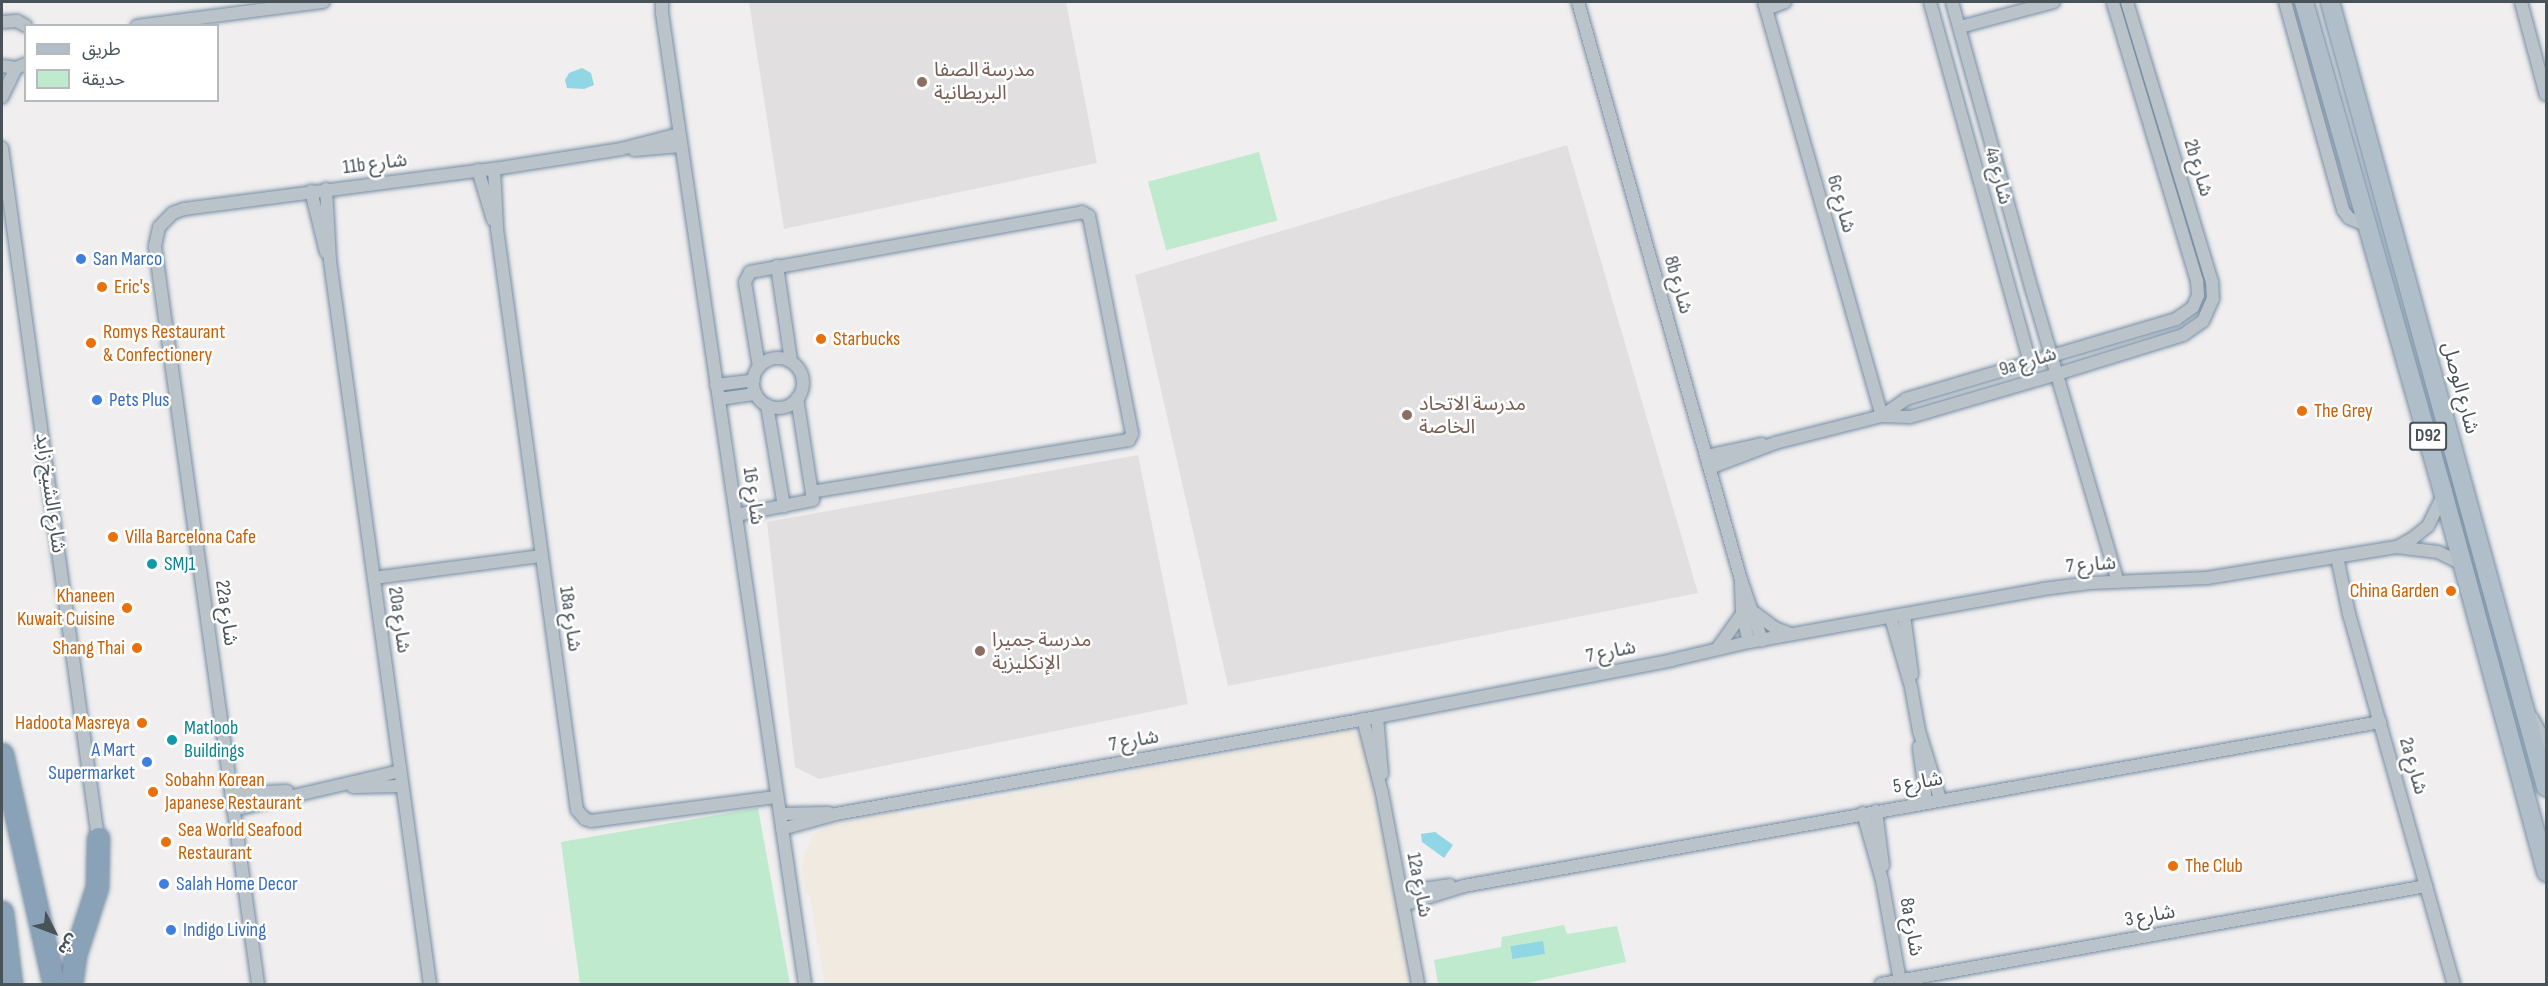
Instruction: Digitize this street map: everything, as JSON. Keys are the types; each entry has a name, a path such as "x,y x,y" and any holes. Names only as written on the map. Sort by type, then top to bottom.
{"highway":[{"path":"2,754 54,984"},
{"path":"71,984 75,954 97,887 98,838"},
{"path":"2,912 11,984"}],"main road":[{"name":"D92","path":"2304,2 2444,492 2547,872"},
{"name":"شارع الوصل","path":"2330,2 2547,787"}],"street":[{"path":"152,24 323,2"},
{"name":"8b شارع","path":"1578,2 1741,580 1748,614 1749,642"},
{"path":"1765,5 1785,2"},
{"name":"4a شارع","path":"1930,2 2028,360"},
{"name":"4a شارع","path":"1952,2 2032,290 2118,582"},
{"path":"1959,27 2054,2"},
{"name":"2b شارع","path":"2113,2 2197,281 2198,295 2193,307 2176,319"},
{"name":"2b شارع","path":"2127,2 2212,282 2213,299 2208,314 2197,327 2183,335"},
{"path":"2285,2 2343,210 2349,218 2368,226"},
{"path":"2524,2 2547,95"},
{"name":"شارع 16","path":"660,5 805,984"},
{"name":"6c شارع","path":"1765,5 1882,416"},
{"path":"2,10 5,21 24,26"},
{"path":"2,66 21,66"},
{"path":"2,97 21,66"},
{"name":"11b شارع","path":"155,246 156,236 164,220 184,208 494,169 680,140"},
{"name":"شارع الشيخ زايد","path":"2,148 98,838"},
{"name":"18a شارع","path":"494,169 497,229 576,804 580,816 591,821 777,797"},
{"name":"18a شارع","path":"478,170 497,229"},
{"name":"20a شارع","path":"326,189 330,261 430,984"},
{"name":"20a شارع","path":"311,191 330,261"},
{"path":"784,507 768,405 756,394 754,380 759,367 746,278 754,270 1085,212 1089,216 1132,434 1127,440 813,492"},
{"name":"22a شارع","path":"155,246 258,984"},
{"path":"768,405 787,406 797,398 803,386 803,378 791,362 777,266"},
{"path":"2010,295 2032,290"},
{"name":"9a شارع","path":"1882,416 1906,399 2028,360 2176,319"},
{"name":"9a شارع","path":"1708,462 1882,416 1910,417 2183,335"},
{"path":"759,367 778,358 791,362"},
{"path":"716,385 754,380"},
{"path":"718,399 756,394"},
{"path":"736,515 810,501 813,492 797,398"},
{"name":"شارع 7","path":"2396,547 2428,526 2444,492"},
{"name":"شارع 7","path":"782,829 836,814 1377,717 1749,642 2043,589 2118,582 2207,578 2396,547 2438,552 2463,564"},
{"path":"374,579 542,556"},
{"name":"2a شارع","path":"2337,558 2349,614 2454,984"},
{"path":"1717,649 1748,614 1792,634"},
{"name":"8b شارع","path":"1748,614 1762,640"},
{"path":"1904,615 1911,687 1919,731 1940,799"},
{"path":"1891,618 1911,687"},
{"path":"2525,708 2547,743"},
{"name":"12a شارع","path":"1377,717 1382,793"},
{"name":"12a شارع","path":"1363,719 1382,793 1418,984"},
{"name":"شارع 5","path":"1403,905 1464,886 1926,801 2380,722"},
{"path":"1919,731 1919,750 1926,801"},
{"path":"233,810 400,771"},
{"path":"343,786 402,786"},
{"path":"231,794 280,791 300,793"},
{"name":"8a شارع","path":"1876,811 1883,861 1882,880"},
{"name":"8a شارع","path":"1863,813 1882,880 1900,981"},
{"name":"شارع 7","path":"780,814 836,814"},
{"name":"شارع 5","path":"1401,892 1445,886 1464,886"},
{"name":"شارع 3","path":"1881,984 2426,886"}],"shaded area":[{"name":"مدرسة الصفا البريطانية","path":"749,2 1066,2 1097,163 784,229"},
{"name":"مدرسة الاتحاد الخاصة","path":"1567,145 1698,593 1228,686 1135,275"},
{"name":"مدرسة جميرا الإنكليزية","path":"1138,455 1188,704 819,779 795,767 767,522"}],"green space":[{"path":"1259,152 1277,221 1166,250 1148,182"},
{"path":"758,808 790,984 580,984 561,842"},
{"path":"1564,925 1567,934 1617,926 1626,962 1523,984 1438,984 1434,960 1501,947 1502,937"}],"sand":[{"path":"1326,730 1349,730 1368,739 1382,760 1424,984 825,984 810,898 805,892 802,860 813,835 831,824 897,811 899,816 1320,736"}],"water":[{"path":"582,68 591,73 594,85 584,89 567,88 565,80 569,73"},
{"path":"1435,832 1453,845 1444,858 1422,842 1421,834"},
{"path":"1543,941 1545,954 1512,959 1510,946"}],"place":[{"name":"مدرسة الصفا البريطانية","path":"922,82"},
{"name":"San Marco","path":"81,259"},
{"name":"Eric's","path":"102,287"},
{"name":"Starbucks","path":"821,339"},
{"name":"Romys Restaurant & Confectionery","path":"91,343"},
{"name":"Pets Plus","path":"97,400"},
{"name":"The Grey","path":"2302,411"},
{"name":"مدرسة الاتحاد الخاصة","path":"1407,415"},
{"name":"Villa Barcelona Cafe","path":"113,537"},
{"name":"SMJ1","path":"152,564"},
{"name":"China Garden","path":"2451,591"},
{"name":"Khaneen Kuwait Cuisine","path":"127,608"},
{"name":"Shang Thai","path":"137,648"},
{"name":"مدرسة جميرا الإنكليزية","path":"980,651"},
{"name":"Hadoota Masreya","path":"142,723"},
{"name":"Matloob Buildings","path":"172,740"},
{"name":"A Mart Supermarket","path":"147,762"},
{"name":"Sobahn Korean Japanese Restaurant","path":"153,792"},
{"name":"Sea World Seafood Restaurant","path":"166,842"},
{"name":"The Club","path":"2173,866"},
{"name":"Salah Home Decor","path":"164,884"},
{"name":"Indigo Living","path":"171,930"}]}
